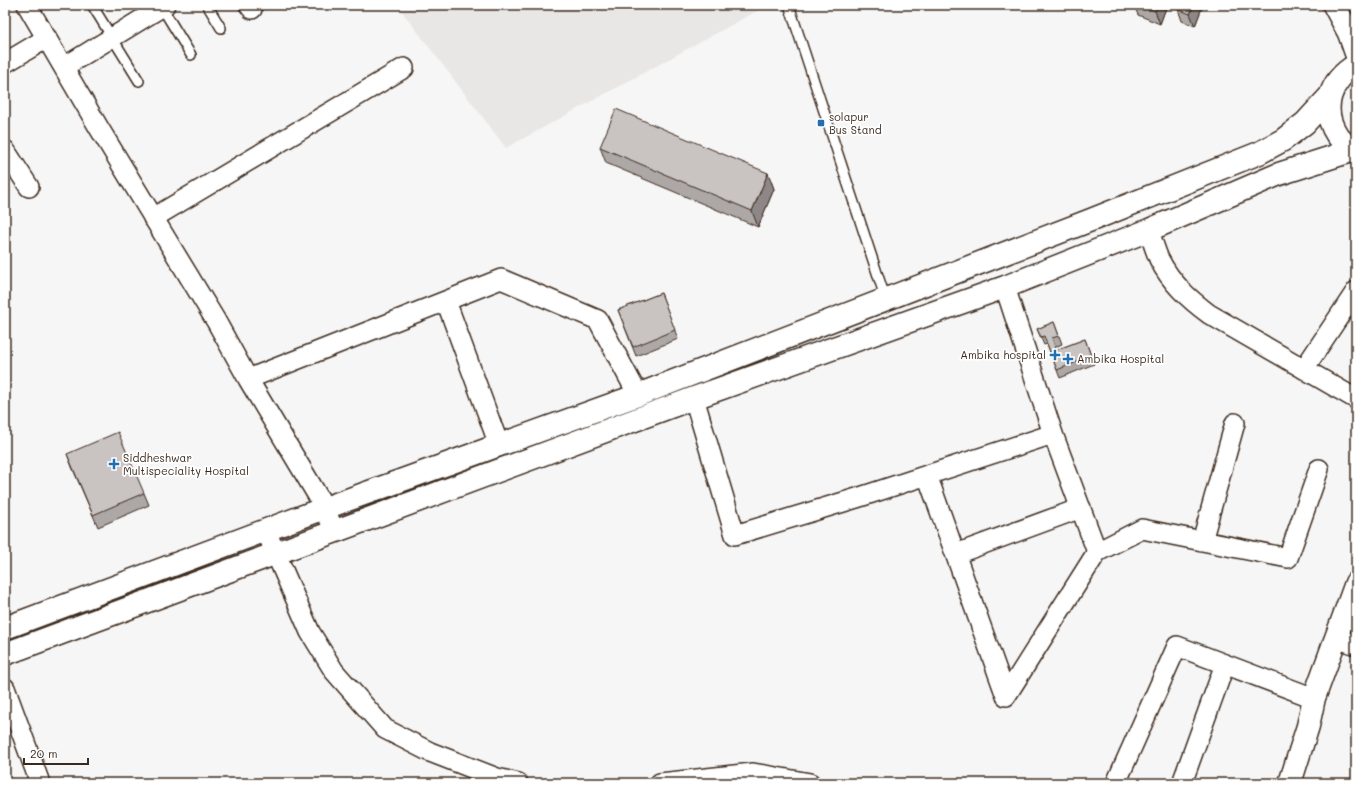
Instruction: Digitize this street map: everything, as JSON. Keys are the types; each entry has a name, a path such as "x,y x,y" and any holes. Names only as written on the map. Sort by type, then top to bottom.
{"main road":[{"path":"1334,5 1350,33 1356,53"},
{"path":"1355,151 1341,141 1333,128 1328,113 1330,97 1336,83 1346,71 1356,65"},
{"path":"5,628 325,508 638,396 1084,223 1259,153 1283,140 1305,123 1330,97"},
{"path":"5,654 694,398 1005,287 1149,230 1279,174 1304,165 1355,151"},
{"path":"1290,783 1308,726 1314,698 1346,641 1356,583"}],"street":[{"path":"27,5 216,321 248,379 325,508 334,531"},
{"path":"64,67 162,6"},
{"path":"5,63 46,38"},
{"path":"154,218 404,68"},
{"path":"5,150 29,187"},
{"path":"1149,230 1160,260 1172,279 1188,298 1209,314 1356,399"},
{"path":"248,379 501,279 598,320 638,396"},
{"path":"1005,287 1053,434 1097,552"},
{"path":"1304,369 1356,291"},
{"path":"446,301 499,445"},
{"path":"694,398 735,535 860,497 1053,434"},
{"path":"1202,541 1235,423"},
{"path":"927,474 1006,696 1097,552 1142,529 1288,558 1319,469"},
{"path":"956,554 1081,508"},
{"path":"266,531 310,632 334,671 385,729 430,752 497,778 518,783"},
{"path":"1116,783 1177,646 1314,698"},
{"path":"1182,783 1225,664"},
{"path":"5,688 40,783"},
{"path":"660,783 753,773 810,783"}],"lane":[{"path":"92,5 139,81"},
{"path":"207,5 221,28"},
{"path":"790,5 886,300"},
{"path":"162,6 191,55"}],"shaded area":[{"path":"397,5 768,5 506,148"}],"building":[{"path":"1139,5 1158,5 1155,11"},
{"path":"1179,5 1194,5 1190,14 1178,9"},
{"path":"616,109 768,173 752,211 600,147"},
{"path":"661,293 675,330 633,347 618,310"},
{"path":"1054,322 1059,336 1052,338 1056,350 1085,339 1091,356 1057,370 1044,336 1041,337 1037,329"},
{"name":"Siddheshwar Multispeciality Hospital","path":"118,432 144,493 93,515 67,454"}],"place":[{"name":"solapur Bus Stand","path":"821,123"},
{"name":"Ambika hospital","path":"1055,355"},
{"name":"Ambika Hospital","path":"1068,359"},
{"name":"Siddheshwar Multispeciality Hospital","path":"114,464"}]}
